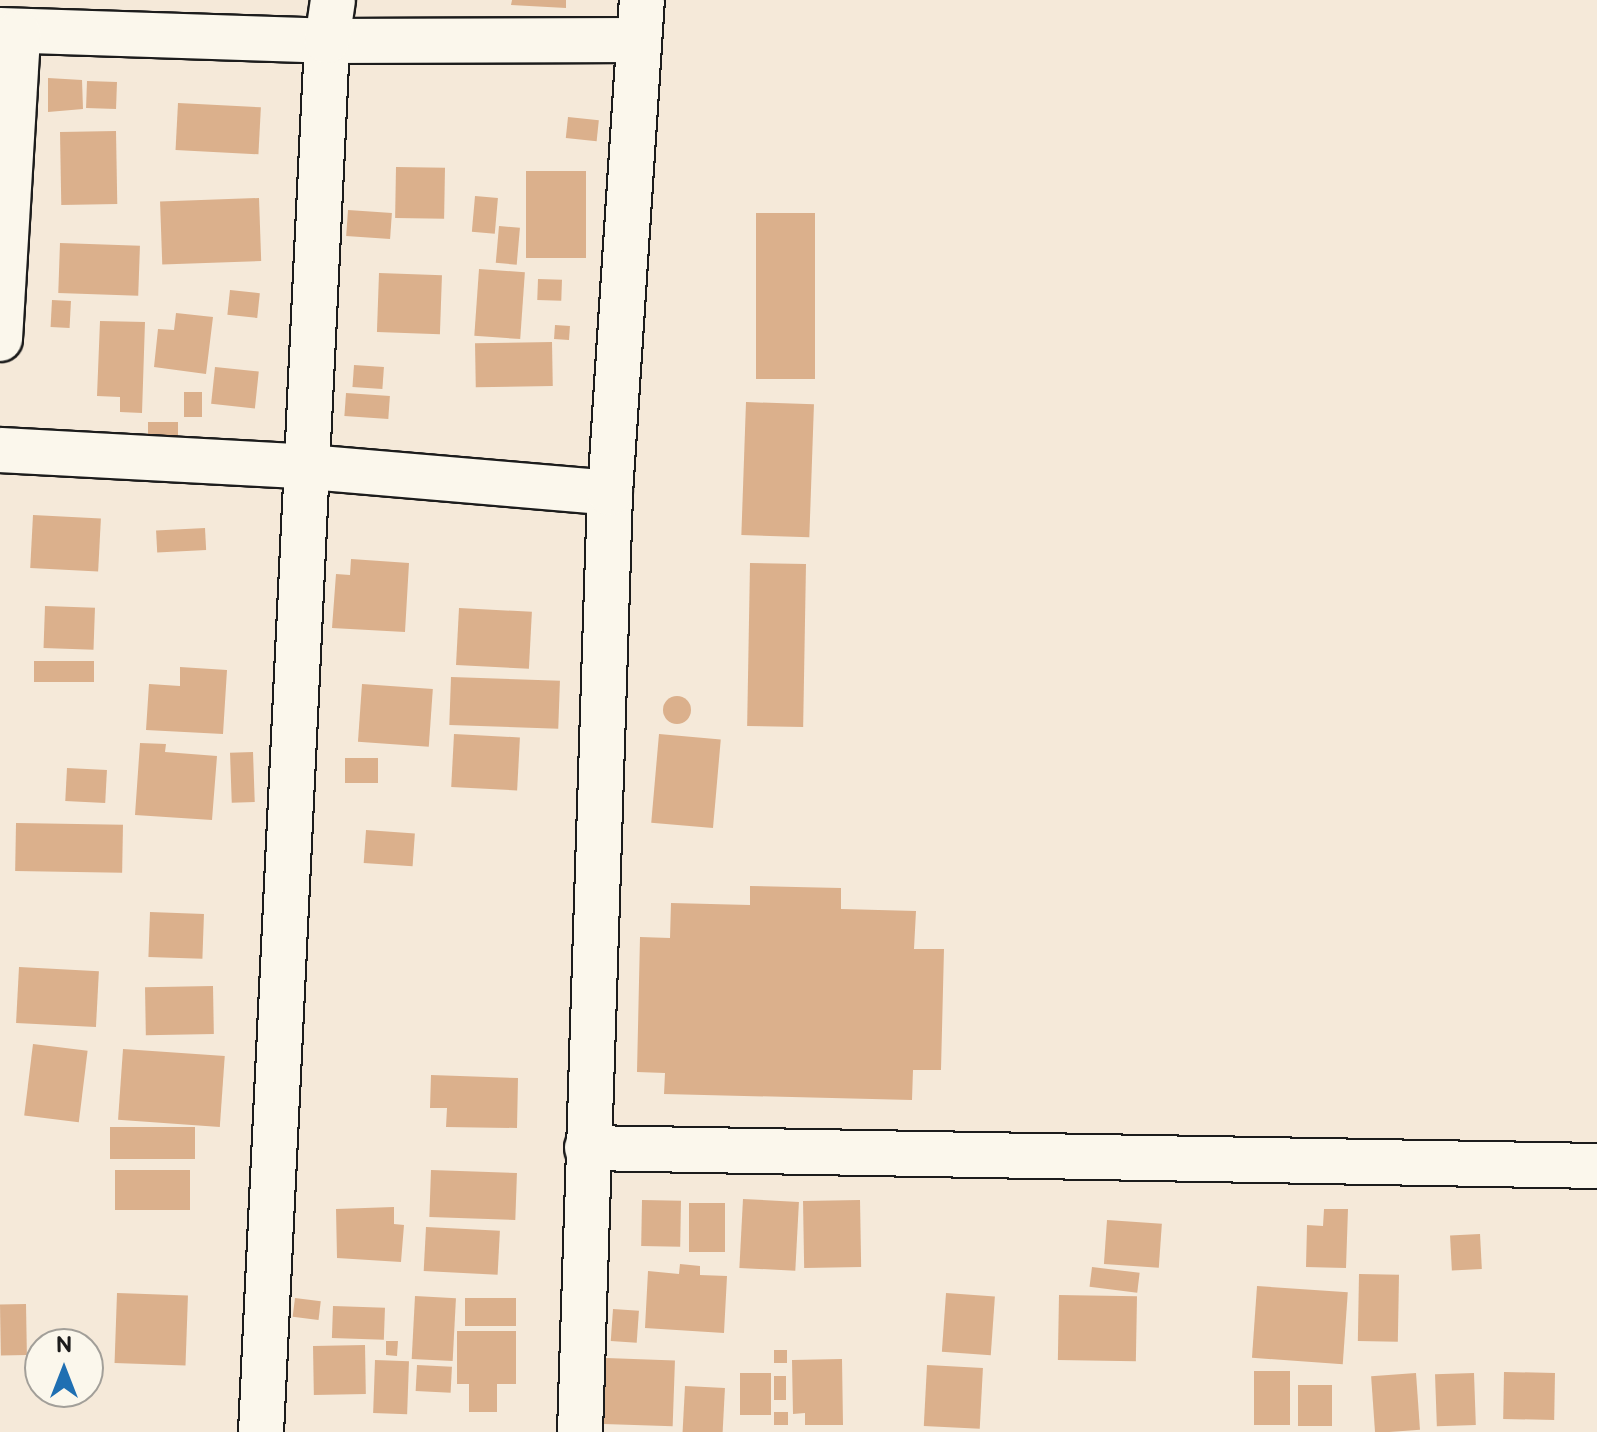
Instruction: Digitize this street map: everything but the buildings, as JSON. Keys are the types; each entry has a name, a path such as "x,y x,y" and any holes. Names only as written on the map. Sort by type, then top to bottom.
{"street":[{"path":"261,1432 330,20"},
{"path":"0,339 9,32 330,20 640,20 610,493 580,1432"},
{"path":"0,450 309,467 610,493"},
{"path":"587,1148 1597,1166"}]}
